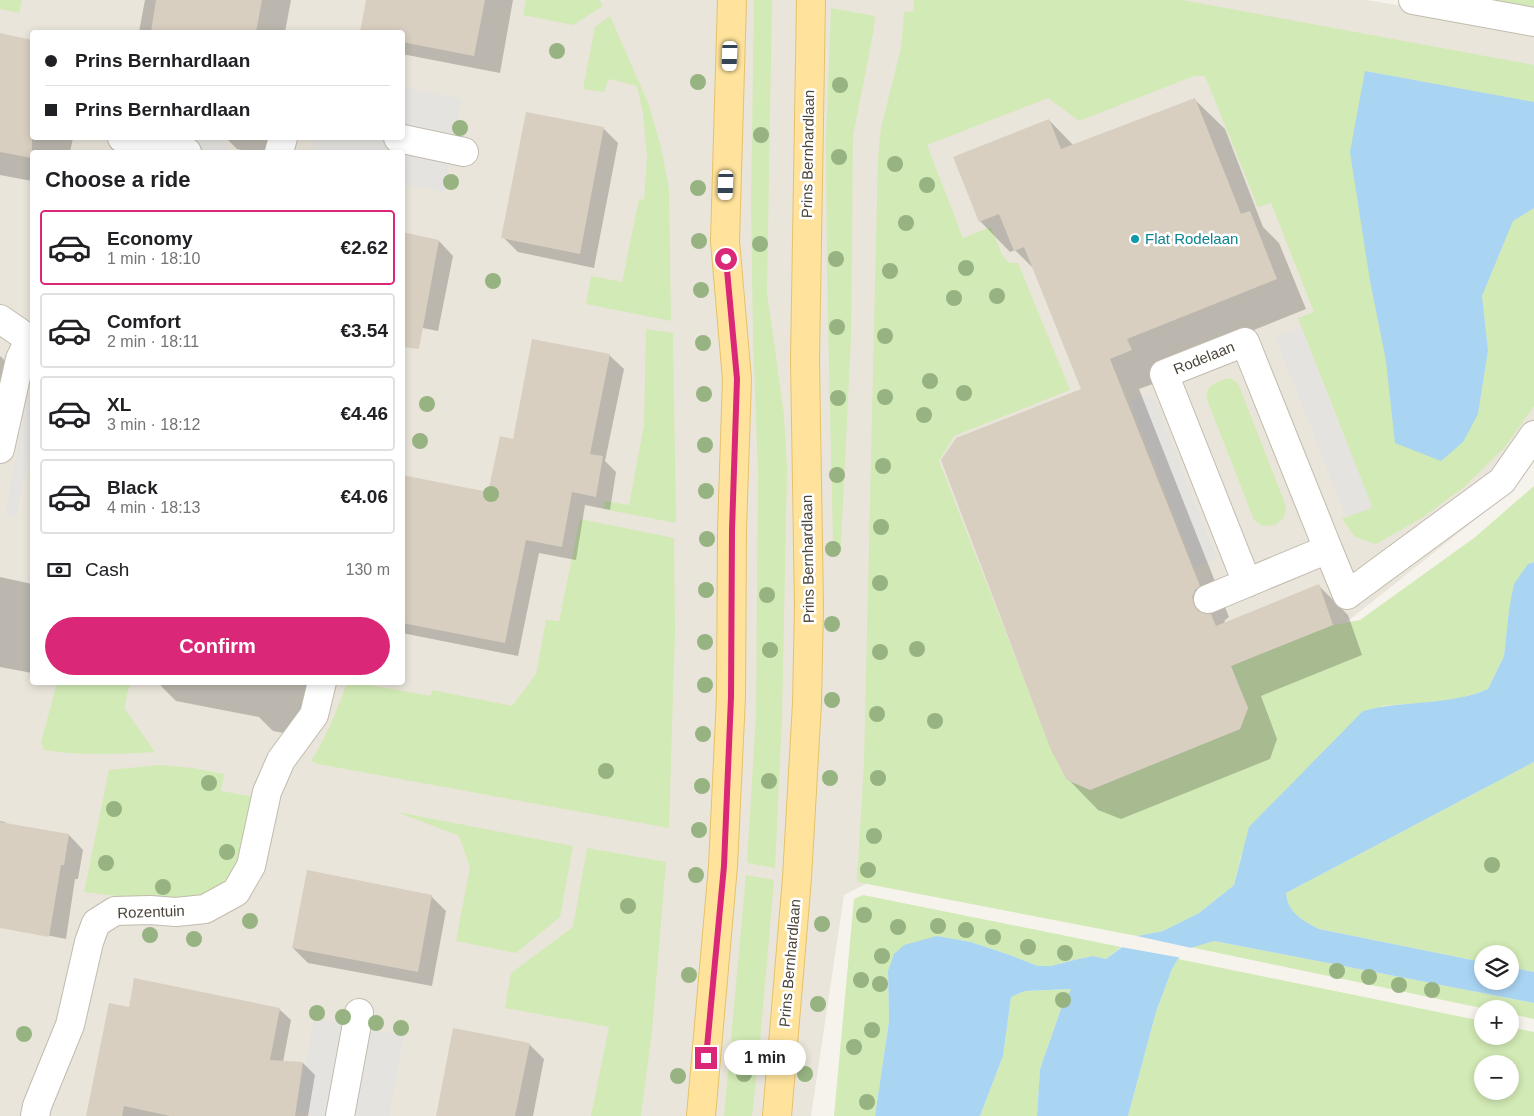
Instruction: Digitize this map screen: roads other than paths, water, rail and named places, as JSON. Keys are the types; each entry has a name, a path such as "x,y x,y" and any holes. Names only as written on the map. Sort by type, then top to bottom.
{"main road":[{"path":"701,1116 724,866 731,697 732,530 737,379 725,241 732,0"},
{"name":"Prins Bernhardlaan","path":"776,1116 797,878 807,703 809,608 805,360 811,0"}],"street":[{"path":"1413,0 1534,22"},
{"path":"405,139 464,152"},
{"path":"131,140 178,150"},
{"path":"0,319 30,340"},
{"name":"Rodelaan","path":"1247,583 1164,374 1245,342 1347,595 1502,481 1534,435"},
{"path":"0,449 20,359 30,343"},
{"path":"1208,599 1328,549"},
{"name":"Rozentuin","path":"35,1116 37,1106 70,1025 89,942 96,923 115,911 150,910 176,912 205,909 236,892 252,866 267,792 281,760 314,715 321,685"},
{"path":"340,1116 359,1012"}],"water":[{"path":"1365,71 1534,102 1534,208 1513,221 1482,296 1488,350 1478,414 1463,442 1441,461 1395,443 1386,361 1370,281 1350,152"},
{"path":"1534,562 1534,762 1286,893 1289,906 1293,911 1307,923 1319,929 1474,960 1474,990 1519,990 1519,969 1534,972 1534,1003 1214,941 1190,948 1178,959 1172,969 1156,1012 1128,1116 1037,1116 1040,1069 1061,1009 1071,989 1025,991 1011,997 1003,1056 980,1116 875,1116 889,1021 888,971 894,954 904,945 937,936 971,942 1038,966 1051,966 1093,956 1106,959 1137,936 1163,931 1199,913 1234,885 1249,827 1363,711 1394,705 1442,701 1488,689 1504,656 1514,584 1528,564"}],"place":[{"name":"Flat Rodelaan","path":"1135,239"}]}
